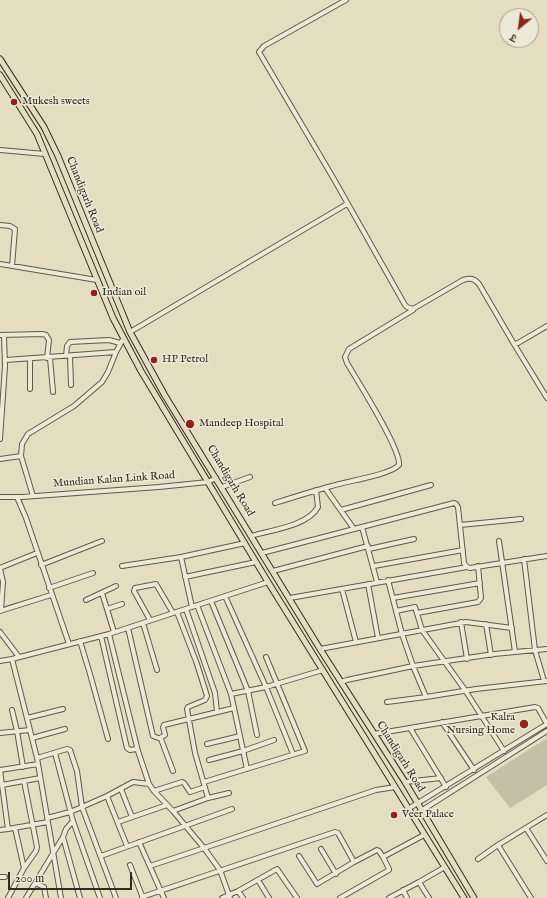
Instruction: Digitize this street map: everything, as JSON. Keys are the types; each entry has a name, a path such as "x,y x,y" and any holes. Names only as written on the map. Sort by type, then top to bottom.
{"main road":[{"name":"Chandigarh Road","path":"0,59 44,127 58,156 130,332 164,394 341,682 422,810 474,898"},
{"name":"Chandigarh Road","path":"0,75 37,134 122,341 268,582 408,810 464,898"}],"street":[{"path":"346,0 338,2 264,46 260,52 405,305 413,309"},
{"path":"0,150 45,154"},
{"path":"130,332 347,204"},
{"path":"0,225 10,226 15,230 12,266"},
{"path":"0,264 98,280"},
{"path":"275,503 316,490 382,473 399,465 399,457 387,431 347,363 345,357 349,350 413,309 463,280 472,278 476,280 547,398"},
{"path":"514,344 547,326"},
{"path":"0,438 6,360 2,335 46,335 48,340 48,358 53,392"},
{"path":"33,496 22,456 21,446 26,436 74,406 96,388 108,372 122,341 109,340 70,342 67,346 71,385"},
{"path":"6,360 116,352"},
{"path":"30,359 30,389"},
{"path":"0,365 5,366"},
{"path":"0,459 22,456"},
{"path":"222,487 250,477"},
{"path":"208,482 216,478"},
{"name":"Mundian Kalan Link Road","path":"0,497 22,497 208,482"},
{"path":"341,510 431,485"},
{"path":"326,488 354,529"},
{"path":"251,536 293,524 311,515 317,510 319,504 316,490"},
{"path":"17,497 26,518 51,595 69,644"},
{"path":"262,553 454,503 458,507 464,563 467,567"},
{"path":"460,525 521,519"},
{"path":"362,527 374,566 377,582"},
{"path":"273,570 414,539"},
{"path":"41,564 102,541"},
{"path":"499,541 515,652"},
{"path":"122,566 181,557 245,543"},
{"path":"374,566 463,550"},
{"path":"38,553 0,569 3,582 1,610 51,595"},
{"path":"290,598 467,567 470,568 547,556"},
{"path":"181,557 192,607"},
{"path":"387,702 465,690 545,681 535,650 524,559"},
{"path":"185,577 256,562"},
{"path":"417,613 478,602 481,598 478,566"},
{"path":"49,588 93,573"},
{"path":"388,580 402,634 426,697"},
{"path":"0,661 109,634 268,582"},
{"path":"393,598 480,583"},
{"path":"150,620 134,591 135,588 156,584 175,612 197,664 207,696 205,700 188,707 195,753 208,798"},
{"path":"368,584 378,638"},
{"path":"86,600 116,586"},
{"path":"342,589 356,642"},
{"path":"102,593 114,632"},
{"path":"225,596 266,687 293,754"},
{"path":"211,601 248,691 256,735"},
{"path":"107,609 122,604"},
{"path":"197,605 231,694 247,769"},
{"path":"396,610 414,606 422,630 465,690 504,751"},
{"path":"186,609 215,692 217,712"},
{"path":"320,648 461,622 512,628"},
{"path":"461,622 467,658"},
{"path":"143,623 157,670"},
{"path":"486,624 491,655"},
{"path":"128,628 143,698 155,738 160,738 165,735 164,726 189,718 234,708"},
{"path":"0,632 19,657"},
{"path":"109,634 138,749 149,784 186,826 220,870 230,897"},
{"path":"101,636 127,748 130,750 138,749"},
{"path":"80,641 108,740"},
{"path":"341,682 413,666 547,649"},
{"path":"204,782 293,754 305,752 266,657"},
{"path":"12,659 37,758 61,898"},
{"path":"231,694 266,687 323,670"},
{"path":"374,734 536,707 547,724 408,810"},
{"path":"27,718 63,709"},
{"path":"12,710 23,767"},
{"path":"442,722 474,770"},
{"path":"410,728 446,787"},
{"path":"32,738 65,729"},
{"path":"0,733 30,730"},
{"path":"413,816 547,732"},
{"path":"207,744 240,736"},
{"path":"160,738 173,770"},
{"path":"209,760 274,740"},
{"path":"37,758 55,752 68,749 71,750 77,771 82,807 116,898"},
{"path":"55,752 72,821 100,898"},
{"path":"8,829 0,770 38,764"},
{"path":"2,785 40,778"},
{"path":"404,782 441,778"},
{"path":"8,898 24,868 36,850 24,781"},
{"path":"0,830 32,824 70,812 107,796 133,782 149,784"},
{"path":"154,791 182,782 190,792 205,787"},
{"path":"150,866 376,790 394,787"},
{"path":"121,789 132,817"},
{"path":"173,811 208,798 229,793"},
{"path":"107,796 127,846"},
{"path":"118,822 166,805"},
{"path":"101,856 232,809"},
{"path":"478,859 547,815"},
{"path":"26,898 72,821"},
{"path":"15,828 24,868"},
{"path":"526,828 547,861"},
{"path":"130,865 143,897 335,832 338,834 354,862"},
{"path":"384,857 424,835"},
{"path":"63,837 80,898"},
{"path":"139,842 164,898"},
{"path":"498,845 531,898"},
{"path":"321,849 336,874"},
{"path":"299,856 317,884 354,862 377,850 379,851 384,857 389,869 340,898"},
{"path":"389,898 445,867"},
{"path":"222,898 230,897 238,890 275,869 278,869 296,898"},
{"path":"0,877 5,877"},
{"path":"258,880 269,898"},
{"path":"419,882 429,898"},
{"path":"35,883 44,887 46,898"},
{"path":"238,890 243,898"},
{"path":"402,890 407,898"}],"shaded area":[{"path":"547,738 547,785 510,808 486,777"}],"place":[{"name":"Mukesh sweets","path":"14,102"},
{"name":"Indian oil","path":"94,293"},
{"name":"HP Petrol","path":"154,360"},
{"name":"Mandeep Hospital","path":"190,424"},
{"name":"Kalra Nursing Home","path":"524,724"},
{"name":"Veer Palace","path":"394,815"}]}
